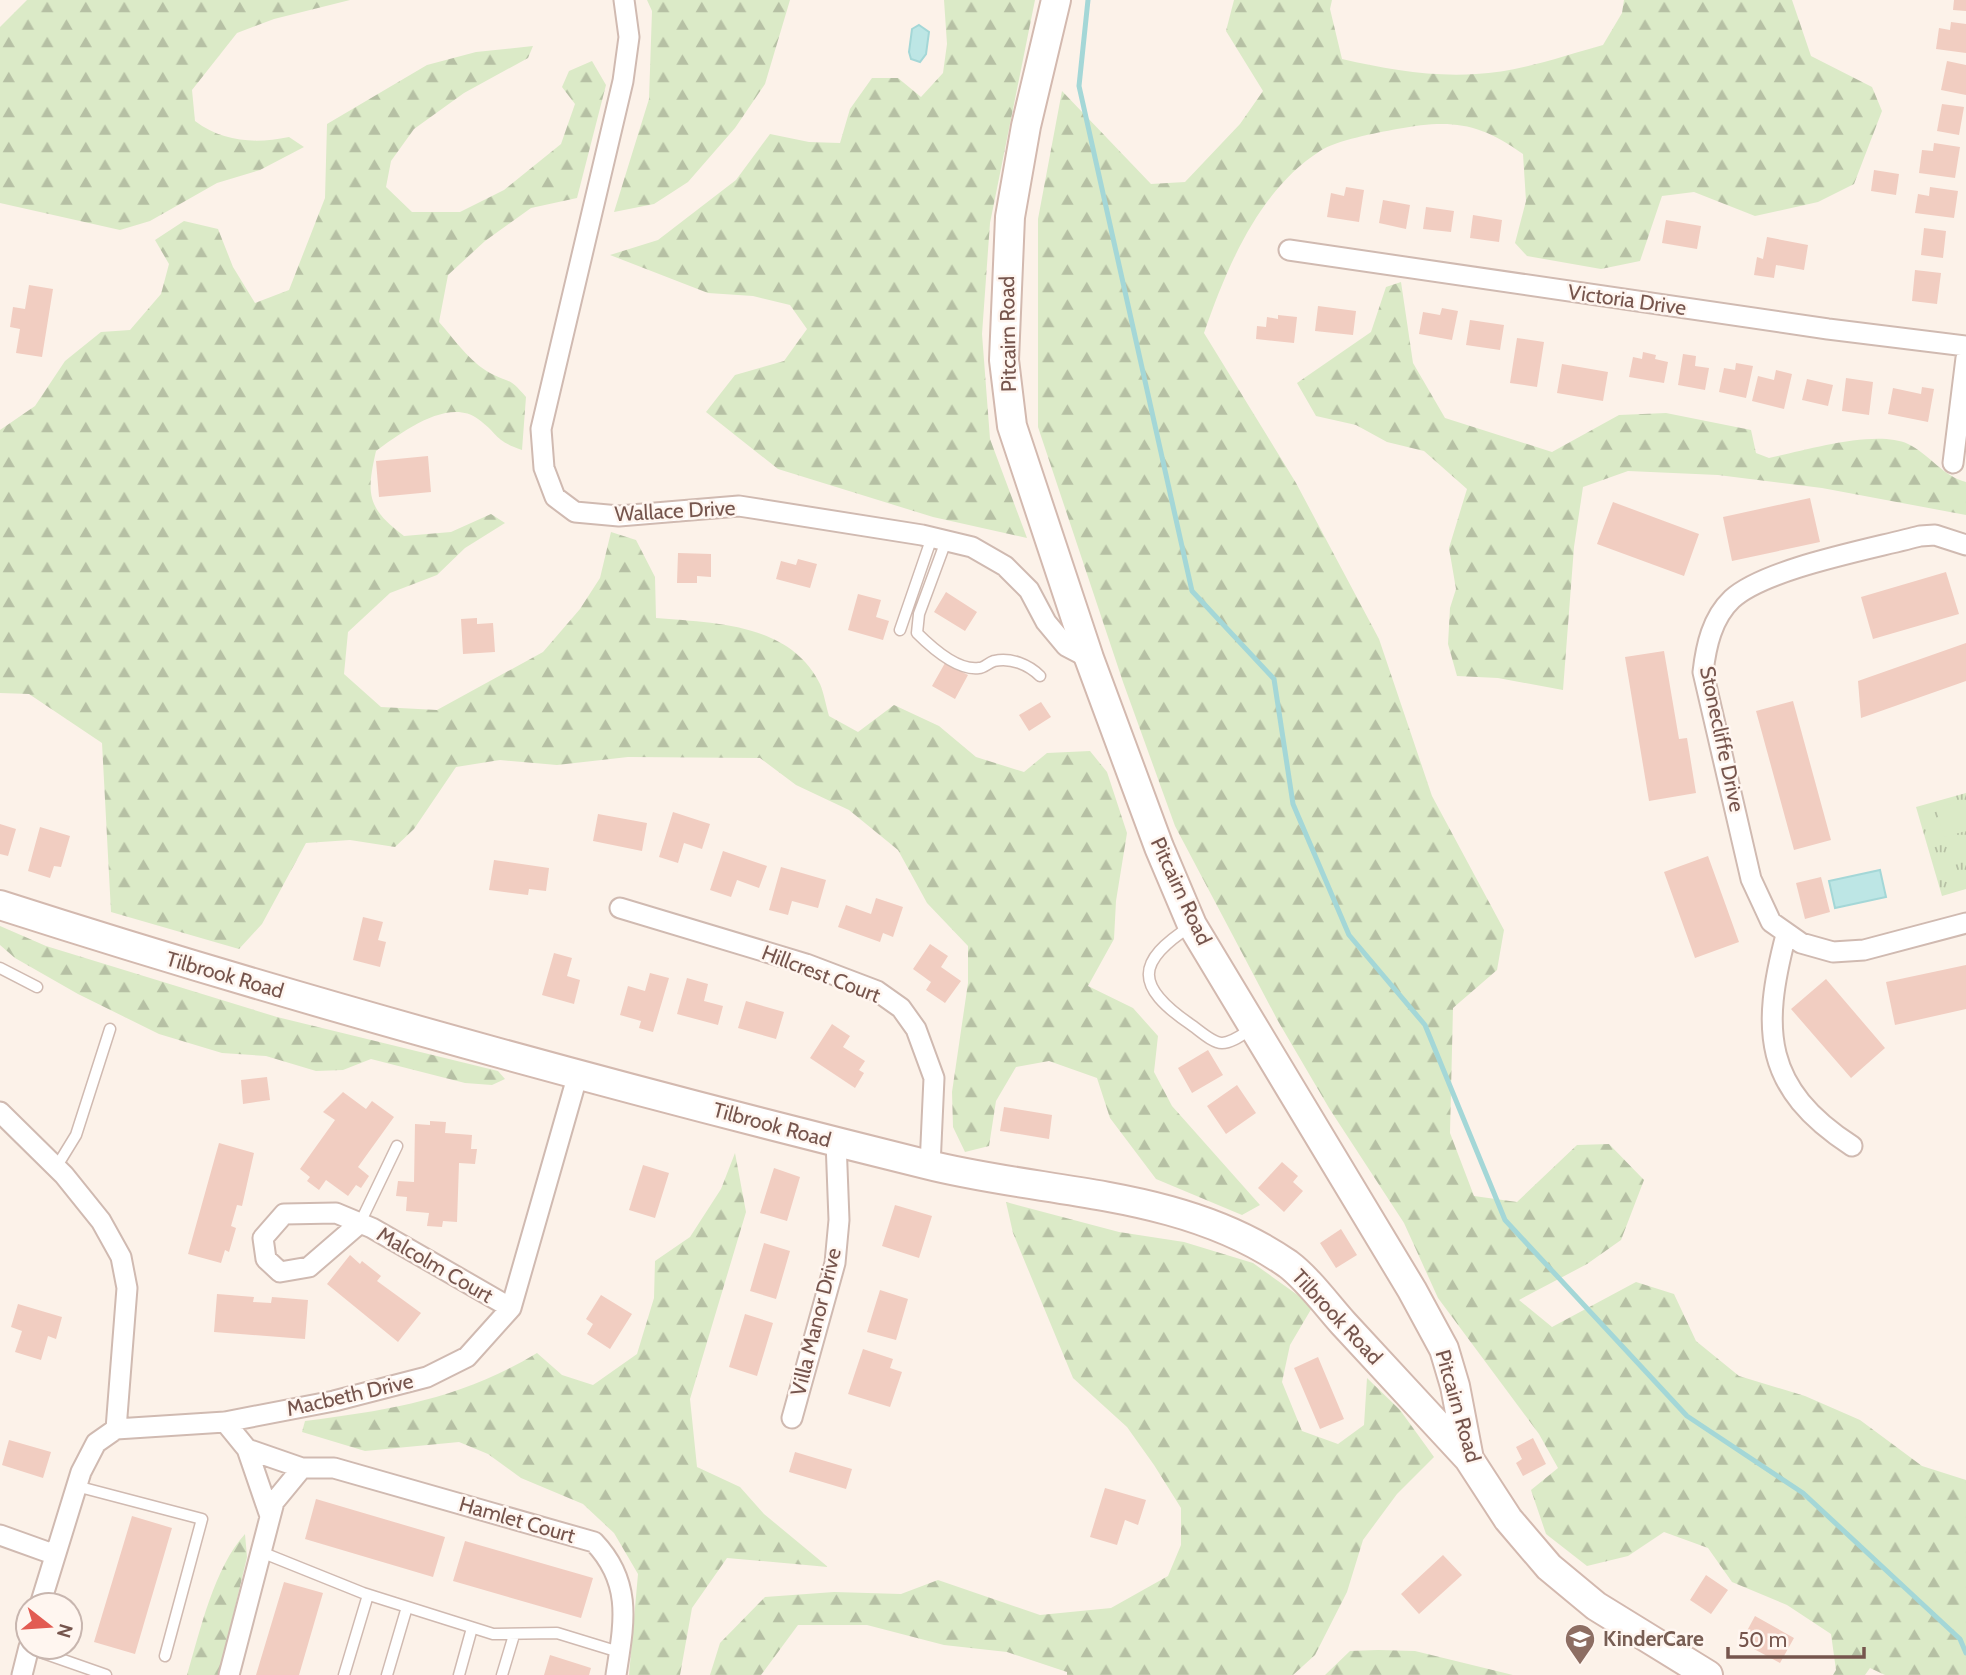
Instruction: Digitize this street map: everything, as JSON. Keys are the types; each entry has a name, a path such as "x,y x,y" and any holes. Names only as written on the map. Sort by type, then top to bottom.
{"street":[{"name":"Wallace Drive","path":"624,0 629,37 623,81 541,429 544,468 555,497 575,512 619,516 739,506 939,539 972,547 1005,566 1029,590 1046,622 1066,646 1089,659"},
{"name":"Pitcairn Road","path":"1056,0 1026,126 1010,217 1004,360 1012,426 1089,659 1159,847 1192,925 1412,1290 1444,1349 1455,1386 1469,1459 1508,1519 1549,1567 1596,1606 1708,1675"},
{"name":"Victoria Drive","path":"1289,250 1828,330 1966,346"},
{"path":"1953,463 1966,358"},
{"name":"Stonecliffe Drive","path":"1966,545 1935,535 1920,536 1775,575 1748,587 1730,601 1715,624 1706,645 1703,672 1751,879 1771,922 1786,935 1817,949 1842,952 1864,950 1966,923"},
{"name":"Tilbrook Road","path":"0,905 210,972 578,1074 930,1166 1093,1193 1153,1206 1222,1229 1290,1265 1469,1459"},
{"name":"Hillcrest Court","path":"620,908 832,973 877,991 901,1008 922,1041 934,1078 930,1166"},
{"path":"1786,935 1770,1009 1772,1038 1780,1065 1807,1112 1826,1129 1852,1146"},
{"name":"Macbeth Drive","path":"116,1429 225,1422 334,1401 427,1377 467,1357 511,1308 578,1074"},
{"path":"0,1112 57,1166 101,1221 121,1257 127,1288 116,1429 96,1444 76,1486 44,1591"},
{"name":"Villa Manor Drive","path":"792,1418 835,1263 839,1220 836,1141"},
{"name":"Malcolm Court","path":"360,1223 309,1267 280,1272 266,1259 263,1238 284,1214 336,1213 360,1223 511,1308"},
{"path":"225,1422 247,1449 270,1516"},
{"name":"Hamlet Court","path":"247,1449 302,1468 334,1468 594,1542 611,1560 619,1576 624,1605 616,1675"},
{"path":"229,1675 274,1502 302,1468"},
{"path":"0,1535 53,1554"}],"lane":[{"path":"900,630 939,539"},
{"path":"939,539 919,614 917,633 931,647 965,667 981,669 994,661 1010,662 1029,665 1040,676"},
{"path":"1192,925 1161,945 1151,965 1149,981 1154,992 1169,1010 1216,1042 1228,1042 1255,1027"},
{"path":"0,968 37,987"},
{"path":"57,1166 75,1136 110,1029"},
{"path":"360,1223 397,1146"},
{"path":"76,1486 202,1519 165,1656"},
{"path":"260,1552 368,1595 493,1634 557,1633 618,1652"},
{"path":"344,1675 368,1595"},
{"path":"387,1675 407,1607"},
{"path":"458,1675 472,1628"},
{"path":"502,1675 514,1635"},
{"path":"66,1661 106,1675"}],"green space":[{"path":"27,0 350,0 274,19 237,33 192,90 195,121 206,128 240,140 289,137 304,147 260,170 217,183 150,221 120,230 0,203 0,27"},
{"path":"647,0 790,0 765,84 735,128 688,182 654,204 614,212 649,99 652,11"},
{"path":"944,0 1035,0 990,223 982,334 990,439 1027,538 933,517 778,469 706,412 735,375 784,361 807,329 790,305 753,296 708,293 610,255 658,240 736,180 770,134 809,142 840,143 850,109 872,78 898,78 921,97 943,73 947,44"},
{"path":"1234,0 1332,0 1330,9 1342,59 1408,71 1459,75 1508,70 1603,45 1622,13 1624,0 1792,0 1811,56 1872,87 1882,111 1854,184 1818,202 1755,216 1694,192 1662,196 1640,261 1601,269 1527,256 1515,243 1526,201 1523,154 1492,135 1463,126 1433,124 1336,143 1320,151 1298,168 1262,209 1234,257 1204,333 1296,483 1379,639 1432,796 1504,930 1497,970 1453,1008 1450,1133 1474,1196 1517,1202 1577,1145 1609,1144 1644,1180 1621,1240 1587,1264 1519,1300 1552,1327 1636,1282 1674,1294 1696,1341 1739,1376 1805,1396 1860,1420 1922,1466 1966,1480 1966,1675 1885,1675 1870,1668 1865,1675 1833,1675 1836,1670 1831,1634 1787,1605 1732,1582 1708,1548 1664,1532 1628,1556 1587,1566 1546,1534 1531,1490 1558,1468 1539,1434 1438,1298 1404,1223 1329,1108 1278,1021 1175,826 1123,682 1038,427 1038,219 1062,91 1151,184 1185,182 1240,124 1263,91 1226,31"},
{"path":"533,46 528,58 464,93 414,129 391,161 386,187 412,212 460,212 504,190 561,144 575,104 562,87 569,71 592,61 606,85 577,198 531,208 485,241 448,275 439,322 476,363 512,383 526,397 522,450 501,440 478,419 466,413 453,412 411,427 376,451 371,479 372,500 383,517 404,536 451,532 491,514 505,523 465,548 437,575 390,593 348,632 344,674 381,707 437,710 543,652 580,609 600,578 611,532 636,540 655,577 656,618 749,630 790,649 807,664 820,684 829,716 858,732 894,705 939,726 976,757 1024,772 1047,753 1090,751 1107,772 1127,833 1116,901 1114,939 1088,986 1133,1008 1158,1036 1154,1072 1172,1106 1260,1205 1242,1215 1156,1179 1110,1118 1097,1078 1049,1061 1016,1067 996,1101 989,1146 965,1152 953,1127 952,1092 968,983 968,946 927,903 898,850 849,810 796,785 760,758 628,757 557,765 500,760 456,767 414,829 395,847 350,840 306,843 262,924 239,949 111,912 102,743 29,694 0,693 0,430 35,406 65,361 101,332 130,330 161,294 169,264 155,240 184,221 218,229 233,267 255,303 289,290 325,198 327,124 427,65 476,52"},
{"path":"1401,282 1413,363 1445,418 1552,452 1619,415 1666,413 1751,430 1756,453 1769,458 1859,440 1894,440 1916,448 1951,475 1966,482 1966,515 1822,488 1718,475 1628,471 1583,487 1574,547 1563,690 1498,678 1457,676 1448,644 1450,608 1456,589 1449,548 1467,489 1424,451 1387,442 1356,425 1316,416 1297,383 1371,332 1386,287"},
{"path":"1966,793 1966,889 1942,896 1916,807"},
{"path":"1966,800 1966,831 1944,837 1936,808"},
{"path":"0,926 46,946 277,1017 498,1071 505,1079 492,1085 465,1083 371,1059 343,1070 316,1071 266,1056 222,1053 159,1034 78,994 15,958 0,945"},
{"path":"735,1153 746,1212 690,1399 697,1467 740,1487 764,1514 828,1567 727,1558 692,1608 680,1675 629,1675 638,1574 614,1533 583,1504 521,1478 488,1454 459,1442 365,1451 302,1432 305,1421 396,1407 453,1392 509,1369 537,1353 562,1375 593,1385 637,1354 654,1298 655,1261 690,1237 721,1189"},
{"path":"1006,1202 1119,1232 1184,1242 1253,1263 1313,1306 1290,1345 1282,1382 1302,1431 1338,1444 1364,1425 1367,1378 1400,1410 1434,1457 1397,1494 1363,1540 1347,1592 1315,1655 1293,1675 1067,1675 1067,1672 1007,1652 944,1645 867,1625 798,1625 761,1675 710,1675 720,1643 765,1597 834,1592 901,1594 938,1580 1040,1615 1111,1608 1168,1576 1181,1545 1181,1508 1127,1427 1073,1378 1013,1233"},
{"path":"245,1534 247,1557 219,1675 187,1675 216,1582 234,1548"},
{"path":"1350,1651 1415,1651 1513,1675 1325,1675"}],"water":[{"path":"919,25 929,32 926,54 920,62 911,59 909,52 912,29"},
{"path":"1880,870 1886,897 1835,908 1829,881"}],"building":[{"path":"1954,0 1966,0 1966,11 1953,10"},
{"path":"1951,22 1966,24 1966,53 1936,49 1939,28 1950,30"},
{"path":"1947,61 1966,65 1966,95 1941,90"},
{"path":"1942,104 1964,107 1959,135 1937,131"},
{"path":"1934,143 1960,147 1955,178 1919,173 1922,150 1933,151"},
{"path":"1874,170 1899,174 1896,195 1871,191"},
{"path":"1346,187 1364,190 1359,222 1327,217 1331,193 1344,196"},
{"path":"1930,187 1958,191 1954,218 1915,213 1918,194 1929,196"},
{"path":"1383,200 1410,205 1406,229 1379,223"},
{"path":"1426,207 1454,211 1451,232 1423,229"},
{"path":"1473,215 1502,220 1499,242 1470,238"},
{"path":"1666,220 1701,226 1697,249 1662,243"},
{"path":"1924,228 1946,231 1943,258 1921,255"},
{"path":"1767,237 1808,245 1804,270 1776,265 1774,278 1754,275 1757,257 1763,259"},
{"path":"1915,270 1941,273 1937,304 1912,301"},
{"path":"29,285 53,289 42,357 16,353 20,329 10,327 13,307 25,309"},
{"path":"1318,306 1356,311 1353,335 1315,331"},
{"path":"1442,308 1458,311 1452,340 1419,334 1423,312 1440,315"},
{"path":"1278,315 1297,317 1294,343 1256,339 1257,326 1266,327 1267,317 1278,319"},
{"path":"1470,320 1504,325 1500,350 1466,345"},
{"path":"1517,338 1544,342 1537,387 1510,383"},
{"path":"1643,352 1668,362 1664,383 1629,377 1633,357 1642,359"},
{"path":"1683,354 1696,356 1695,366 1709,368 1705,390 1678,385"},
{"path":"1736,363 1753,366 1746,398 1719,392 1724,368 1735,370"},
{"path":"1562,364 1608,372 1603,401 1557,393"},
{"path":"1776,370 1792,374 1784,409 1752,401 1758,376 1774,380"},
{"path":"1846,378 1873,382 1869,415 1842,411"},
{"path":"1807,379 1833,385 1828,406 1802,400"},
{"path":"1922,387 1934,389 1928,422 1888,414 1893,388 1921,394"},
{"path":"428,456 431,492 379,497 376,461"},
{"path":"1810,498 1820,542 1732,561 1723,517"},
{"path":"1613,502 1699,534 1684,576 1597,544"},
{"path":"678,553 711,554 711,577 697,576 697,583 677,583"},
{"path":"798,559 817,564 810,588 776,579 781,561 796,565"},
{"path":"1946,572 1959,614 1873,639 1861,597"},
{"path":"946,592 977,612 965,631 934,612"},
{"path":"858,594 881,600 876,617 889,621 883,640 848,630"},
{"path":"477,618 477,624 493,623 495,652 463,654 461,619"},
{"path":"1966,643 1966,681 1861,718 1858,681"},
{"path":"1664,651 1679,739 1687,738 1696,793 1649,801 1625,657"},
{"path":"945,663 968,675 955,699 932,686"},
{"path":"1793,701 1831,840 1794,850 1756,711"},
{"path":"1041,702 1051,717 1029,731 1019,715"},
{"path":"673,812 710,824 702,849 684,843 678,863 659,857"},
{"path":"598,814 647,823 642,851 593,841"},
{"path":"0,824 16,829 8,856 0,854"},
{"path":"40,827 70,836 61,867 54,866 50,878 28,871"},
{"path":"723,851 767,866 759,888 737,880 731,897 710,890"},
{"path":"1708,856 1739,942 1695,958 1664,872"},
{"path":"494,860 549,868 546,891 529,889 528,895 489,890"},
{"path":"781,867 826,880 818,908 792,901 788,915 769,910"},
{"path":"1821,877 1830,912 1805,919 1796,883"},
{"path":"876,898 903,907 893,937 883,933 880,942 838,927 846,905 871,914"},
{"path":"363,917 383,922 378,940 386,942 380,967 353,960"},
{"path":"930,944 948,956 941,967 961,981 945,1003 926,990 931,982 913,969"},
{"path":"554,953 572,958 567,976 580,980 574,1004 542,995"},
{"path":"1966,965 1966,1009 1895,1025 1886,982"},
{"path":"650,973 669,978 653,1032 639,1028 641,1021 620,1015 628,986 645,991"},
{"path":"687,978 708,984 704,1001 723,1006 718,1025 677,1014"},
{"path":"1826,979 1885,1048 1851,1078 1791,1009"},
{"path":"746,1001 784,1012 776,1039 738,1028"},
{"path":"832,1024 850,1036 843,1047 865,1061 859,1070 864,1073 855,1088 810,1058"},
{"path":"1208,1050 1223,1075 1192,1093 1178,1068"},
{"path":"267,1077 270,1100 243,1104 241,1080"},
{"path":"1237,1085 1256,1113 1226,1134 1207,1106"},
{"path":"343,1092 366,1109 372,1101 394,1117 358,1167 369,1176 361,1188 356,1185 348,1196 326,1180 319,1190 307,1181 310,1177 300,1169 335,1120 323,1112"},
{"path":"1004,1107 1052,1115 1049,1139 1000,1131"},
{"path":"430,1121 446,1122 445,1133 472,1135 471,1149 477,1149 475,1164 459,1163 457,1222 443,1221 442,1227 427,1226 429,1213 406,1211 407,1197 396,1196 398,1181 414,1182 415,1124 430,1125"},
{"path":"219,1143 254,1153 242,1206 237,1205 231,1226 236,1228 229,1252 225,1250 221,1263 188,1254"},
{"path":"1282,1162 1298,1176 1293,1182 1303,1191 1284,1212 1258,1188"},
{"path":"643,1165 669,1173 655,1218 629,1210"},
{"path":"774,1168 800,1177 787,1221 760,1213"},
{"path":"895,1205 932,1216 919,1258 882,1246"},
{"path":"1341,1229 1357,1255 1336,1268 1320,1243"},
{"path":"764,1243 790,1251 776,1299 750,1291"},
{"path":"350,1255 381,1276 377,1281 421,1313 398,1342 327,1284"},
{"path":"880,1290 908,1299 896,1340 867,1332"},
{"path":"217,1294 254,1297 253,1302 271,1303 272,1297 308,1300 305,1339 214,1332"},
{"path":"601,1295 632,1314 610,1349 587,1334 593,1324 586,1319"},
{"path":"18,1304 62,1317 56,1339 48,1336 41,1360 15,1352 22,1331 11,1327"},
{"path":"745,1314 773,1323 757,1376 729,1367"},
{"path":"863,1349 893,1359 890,1368 902,1372 890,1407 848,1394"},
{"path":"1318,1357 1344,1419 1320,1429 1294,1368"},
{"path":"1533,1438 1546,1464 1523,1476 1516,1463 1522,1459 1516,1447"},
{"path":"9,1440 51,1452 43,1478 2,1465"},
{"path":"795,1452 852,1469 846,1489 789,1472"},
{"path":"1105,1488 1146,1500 1138,1525 1125,1520 1117,1545 1090,1537"},
{"path":"316,1499 445,1537 433,1577 305,1539"},
{"path":"132,1516 172,1528 135,1654 94,1642"},
{"path":"465,1541 593,1578 581,1618 453,1581"},
{"path":"1443,1555 1462,1575 1419,1614 1401,1594"},
{"path":"1706,1575 1728,1590 1711,1614 1690,1600"},
{"path":"284,1582 323,1593 299,1675 256,1675"},
{"path":"1755,1616 1794,1638 1780,1663 1741,1642"},
{"path":"550,1655 591,1668 589,1675 544,1675"}],"waterway":[{"path":"1088,0 1079,86 1192,591 1274,679 1293,804 1349,935 1425,1025 1505,1220 1687,1416 1803,1493 1960,1639 1966,1653"}],"place":[{"name":"KinderCare","path":"1580,1666"}]}
